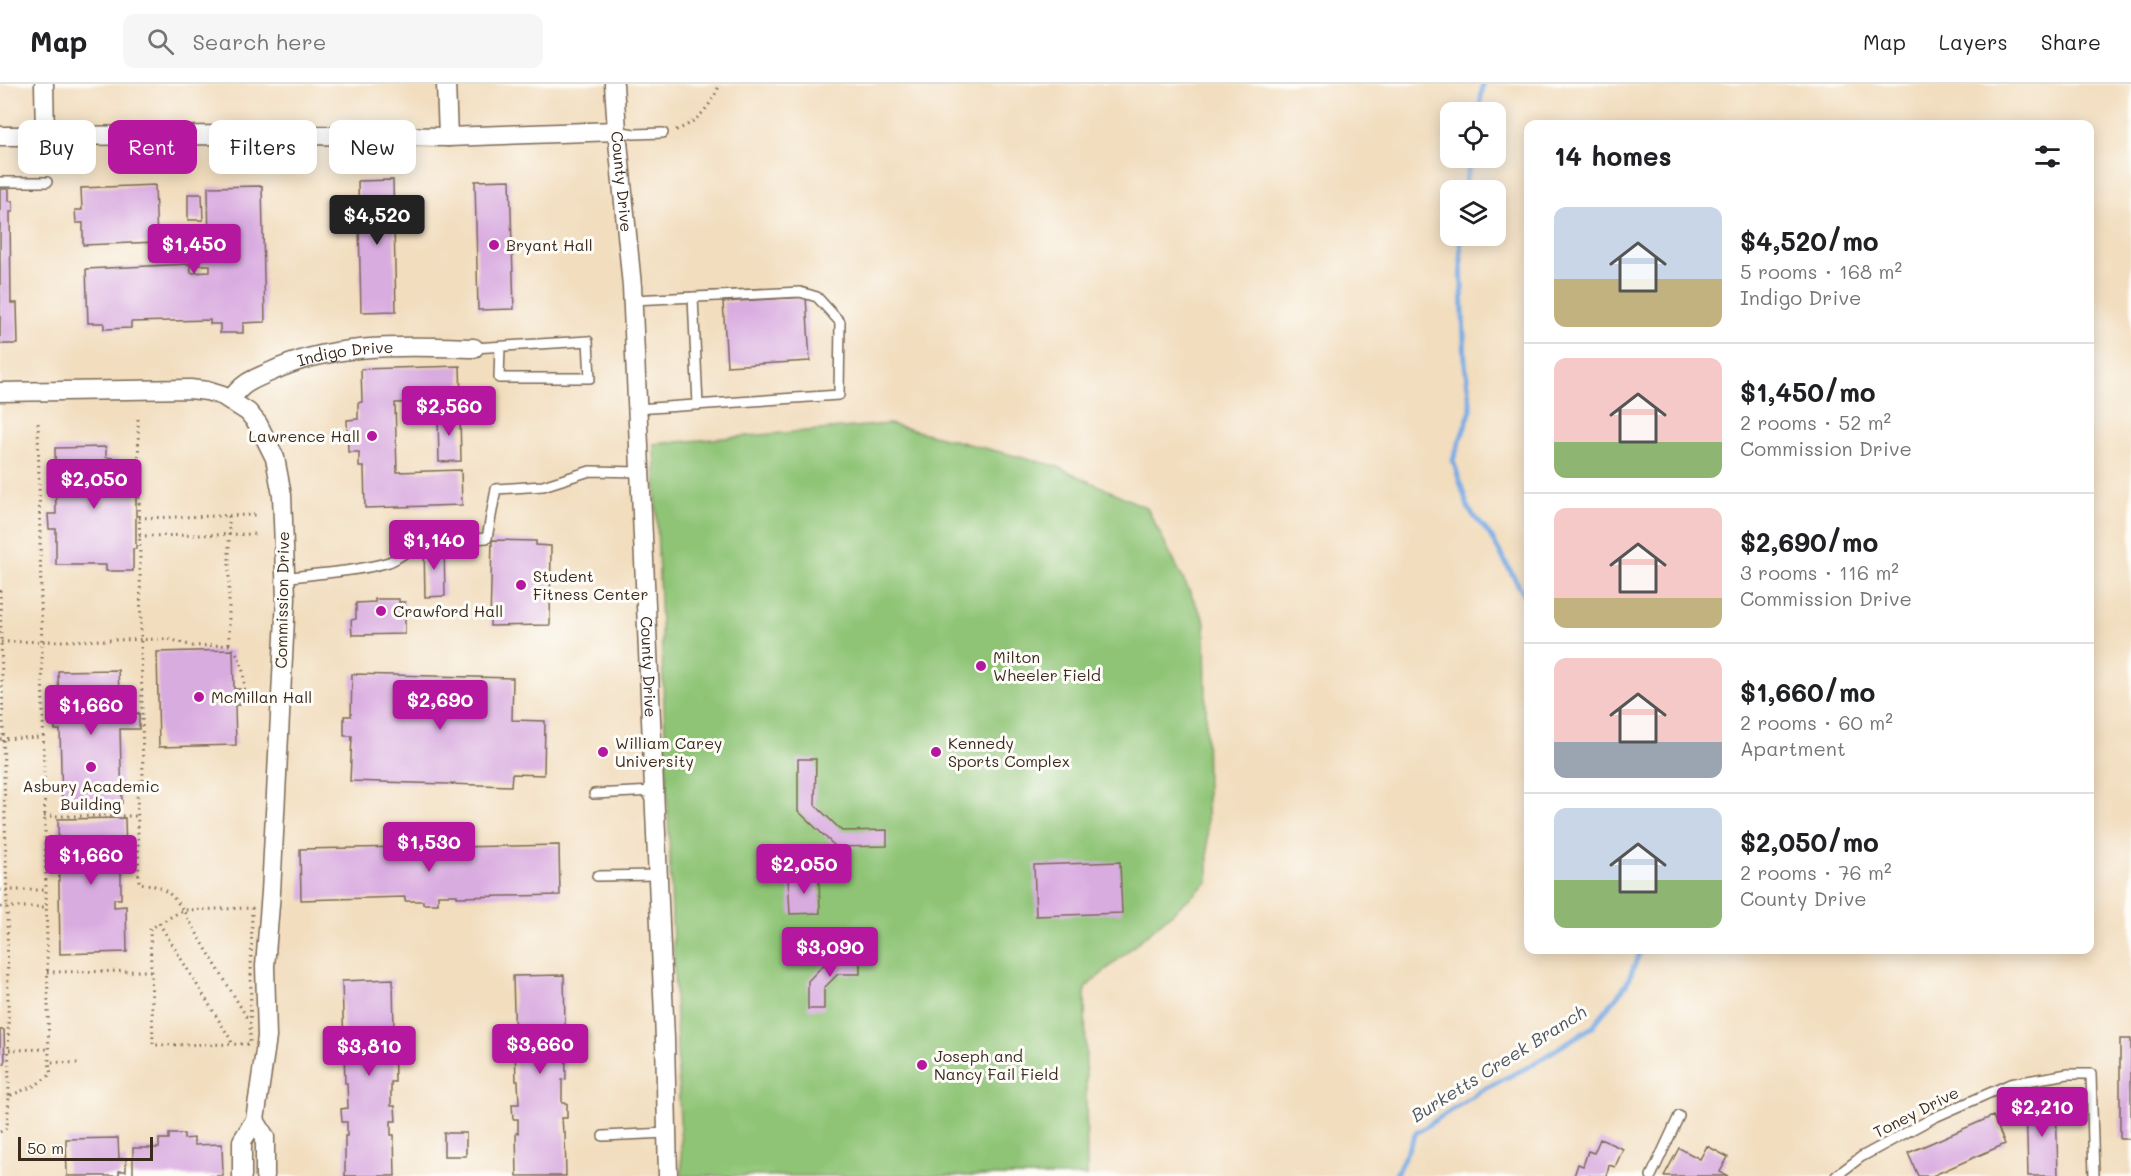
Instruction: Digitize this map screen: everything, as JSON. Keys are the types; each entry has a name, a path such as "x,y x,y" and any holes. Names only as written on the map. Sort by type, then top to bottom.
{"street":[{"path":"45,84 45,120"},
{"path":"446,84 448,137"},
{"name":"County Drive","path":"614,84 632,300 638,409 668,1176"},
{"path":"96,136 448,137 617,131"},
{"path":"0,136 18,136"},
{"name":"Indigo Drive","path":"230,400 241,386 284,365 334,351 474,348"},
{"name":"Commission Drive","path":"0,392 190,389 207,391 230,400 248,412 258,424 275,458 282,495 286,598 265,966 267,1037 255,1120 242,1141 242,1176"},
{"name":"Commission Drive","path":"255,1120 265,1137 264,1176"}],"lane":[{"path":"617,131 634,134 663,134"},
{"path":"0,182 47,182"},
{"path":"632,300 800,292 817,297 840,322 839,395 638,409"},
{"path":"693,297 698,405"},
{"path":"474,348 588,341 590,378 499,378 500,347"},
{"path":"285,578 391,561 417,544 426,542 487,537 496,489 543,486 590,471 640,472"},
{"path":"594,794 654,791"},
{"path":"597,876 658,875"},
{"name":"Toney Drive","path":"1836,1176 1861,1157 1933,1118 1999,1088 2068,1074 2091,1074 2094,1176"},
{"path":"1651,1176 1678,1116"},
{"path":"603,1136 667,1133"}],"path":[{"path":"663,134 680,129 707,110 720,84"},
{"path":"138,419 143,782 138,781 139,883 157,885 172,895 246,1016 250,1017"},
{"path":"9,1096 36,1085 51,1074 45,890 38,423"},
{"path":"139,518 255,515"},
{"path":"229,516 229,645"},
{"path":"140,536 255,534"},
{"path":"0,590 2,826 7,907 9,1050 7,1128 0,1132"},
{"path":"1,642 168,639 193,646 229,645 238,653 243,668 245,703 280,702"},
{"path":"1,739 42,737"},
{"path":"44,816 138,816"},
{"path":"0,890 45,890"},
{"path":"0,907 46,907"},
{"path":"252,908 249,1044 153,1045 150,929 159,923 183,910 252,908"},
{"path":"159,923 232,1044"},
{"path":"0,953 7,953"},
{"path":"47,972 151,970"},
{"path":"9,1050 49,1049"},
{"path":"49,1062 79,1063"}],"green space":[{"name":"Kennedy Sports Complex","path":"889,424 1056,466 1147,508 1205,622 1208,882 1085,988 1087,1176 682,1176 654,444"}],"building":[{"path":"393,180 396,311 361,312 358,181"},
{"name":"Bryant Hall","path":"510,180 514,309 478,310 475,181"},
{"path":"155,185 157,242 83,245 83,223 76,223 75,210 82,210 81,188"},
{"path":"262,186 265,322 243,323 243,333 220,333 220,324 210,324 210,320 131,322 131,328 104,329 104,323 88,323 86,269 190,264 191,273 210,272 210,265 197,265 197,252 209,252 208,187"},
{"path":"0,189 9,189 9,201 13,201 13,212 10,212 11,303 17,303 18,344 0,344"},
{"path":"188,194 202,194 203,220 188,220"},
{"path":"806,297 810,361 727,366 723,302"},
{"name":"Lawrence Hall","path":"460,366 461,401 395,403 397,472 461,470 462,505 365,508 364,467 359,467 359,452 348,452 347,420 358,419 358,403 362,402 361,369"},
{"path":"460,413 461,461 439,462 438,414"},
{"path":"106,447 106,457 131,461 132,492 136,491 136,549 133,549 133,571 106,571 106,565 56,565 56,529 49,529 48,514 56,514 55,448"},
{"name":"Student Fitness Center","path":"492,540 536,541 536,545 551,546 550,625 490,626"},
{"path":"424,546 444,546 445,596 425,597"},
{"name":"Crawford Hall","path":"375,599 399,599 399,602 405,602 405,634 352,635 351,620 356,619 356,603 375,602"},
{"name":"McMillan Hall","path":"233,650 234,689 240,689 240,705 235,705 236,745 159,747 157,652"},
{"name":"Asbury Academic Building","path":"118,670 120,714 139,713 139,729 120,729 122,803 62,805 60,730 55,730 54,714 59,714 58,671"},
{"path":"352,674 513,678 512,720 545,721 544,775 512,774 511,786 350,781 352,736 344,736 344,716 351,716"},
{"path":"798,759 816,759 815,805 842,831 887,830 887,846 836,847 798,811"},
{"path":"125,818 126,853 113,853 113,861 121,861 121,899 114,899 114,907 126,906 127,952 60,954 58,819"},
{"path":"559,845 560,895 457,897 457,895 438,895 438,904 405,901 405,897 301,900 300,849 404,847 404,856 423,856 423,849 437,848 438,856 457,855 457,847"},
{"path":"1120,862 1122,913 1036,916 1034,865"},
{"path":"819,875 820,913 790,914 788,877"},
{"path":"832,956 860,956 860,974 838,974 824,988 824,1009 808,1009 808,981"},
{"path":"564,975 566,1079 562,1080 562,1103 567,1103 567,1118 562,1118 563,1132 565,1132 566,1176 517,1176 518,1119 513,1119 512,1104 519,1104 518,1081 516,1081 513,976"},
{"path":"393,979 395,1082 391,1082 391,1106 395,1106 396,1121 391,1121 391,1135 394,1135 395,1176 345,1176 347,1122 342,1122 341,1109 348,1108 347,1083 345,1083 342,981"},
{"path":"0,1030 4,1030 5,1064 0,1064"},
{"path":"2120,1039 2131,1039 2131,1139 2120,1139"},
{"path":"2056,1100 2058,1176 2028,1176 2026,1101"},
{"path":"1993,1116 2005,1144 1932,1176 1918,1176 1908,1153"},
{"path":"444,1133 466,1133 466,1156 444,1156"},
{"path":"169,1134 184,1134 184,1139 194,1138 194,1145 222,1144 223,1176 133,1176 133,1148 159,1148 159,1139 169,1139"},
{"path":"118,1138 119,1159 126,1158 126,1171 119,1171 119,1176 67,1176 66,1139"},
{"path":"1600,1139 1623,1149 1615,1167 1609,1165 1607,1176 1574,1176 1578,1164 1583,1166 1588,1151 1594,1153"},
{"path":"1707,1146 1728,1157 1720,1172 1728,1176 1664,1176 1679,1148 1700,1159"}],"waterway":[{"name":"Burketts Creek Branch","path":"1480,102 1483,84"},
{"name":"Burketts Creek Branch","path":"1466,180 1469,168"},
{"name":"Burketts Creek Branch","path":"1460,246 1465,363 1471,410 1453,460 1469,510 1490,535 1524,595"},
{"name":"Burketts Creek Branch","path":"1395,1176 1416,1133 1482,1090 1528,1067 1592,1027 1626,985 1639,954"}],"place":[{"name":"Bryant Hall","path":"494,245"},
{"name":"Lawrence Hall","path":"372,436"},
{"name":"Student Fitness Center","path":"521,585"},
{"name":"Crawford Hall","path":"381,611"},
{"name":"Milton Wheeler Field","path":"981,666"},
{"name":"McMillan Hall","path":"199,697"},
{"name":"William Carey University","path":"603,752"},
{"name":"Kennedy Sports Complex","path":"936,752"},
{"name":"Asbury Academic Building","path":"91,767"},
{"name":"Joseph and Nancy Fail Field","path":"922,1065"}]}
